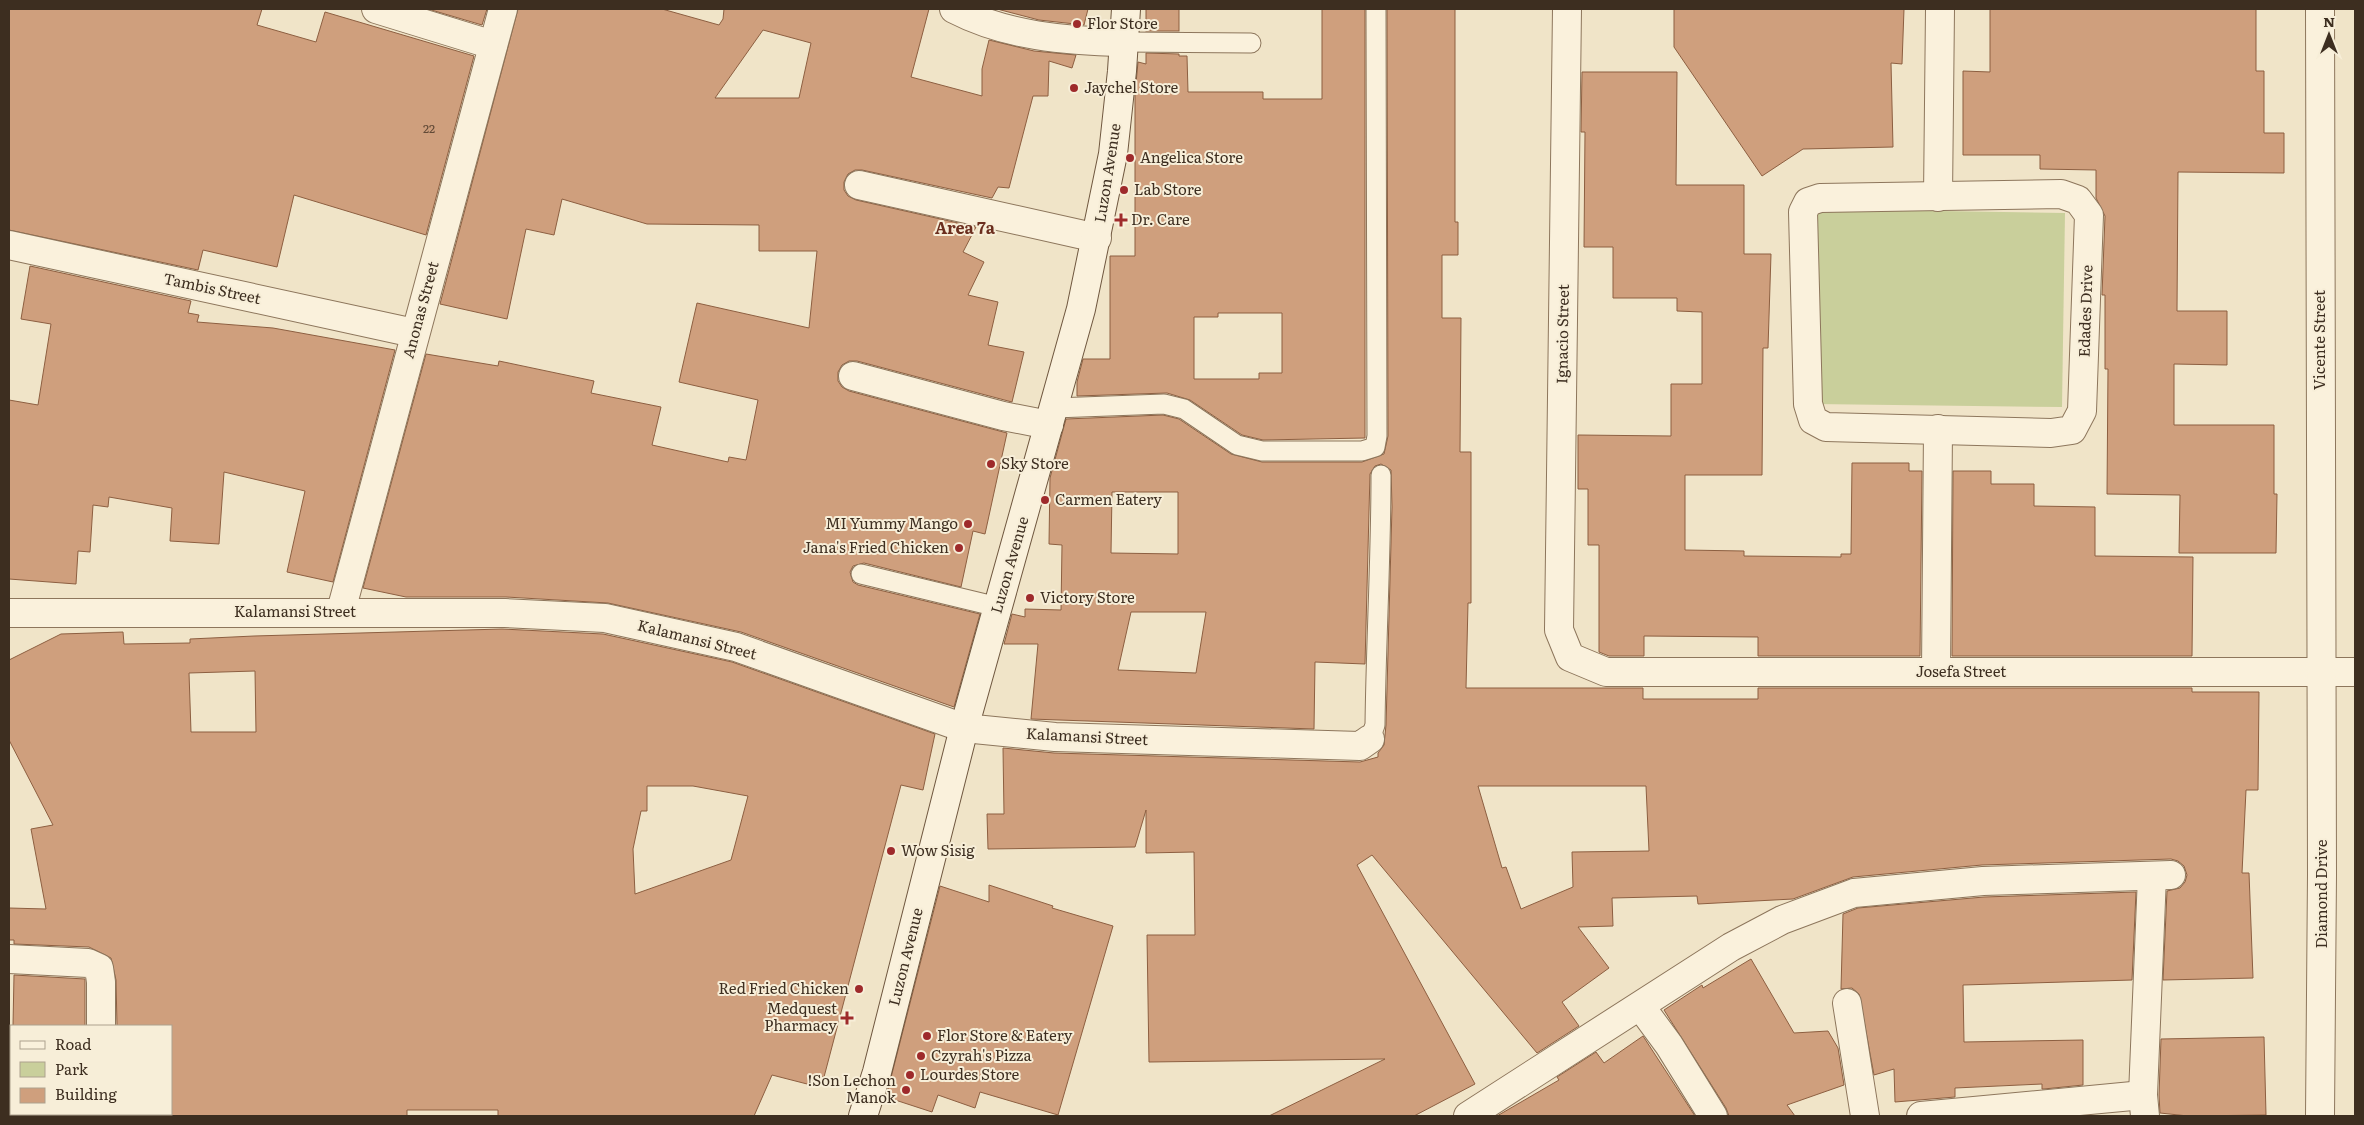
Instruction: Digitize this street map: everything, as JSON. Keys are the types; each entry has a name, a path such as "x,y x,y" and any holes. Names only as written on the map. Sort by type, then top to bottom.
{"street":[{"path":"376,9 493,44"},
{"name":"Anonas Street","path":"342,611 414,333 503,9"},
{"path":"954,9 985,23 1014,31 1085,41 1124,42"},
{"name":"Luzon Avenue","path":"862,1116 877,1072 964,728 1081,309 1113,154 1126,9"},
{"name":"Ignacio Street","path":"1567,9 1559,630 1570,657"},
{"path":"1938,197 1940,9"},
{"name":"Vicente Street","path":"2320,9 2321,672"},
{"path":"859,185 1097,238"},
{"name":"Edades Drive","path":"2061,194 2078,200 2089,216 2082,411 2072,430 2051,433 1938,428 1826,427 1813,420 1808,404 1803,212 1808,202 1820,198 1938,197 2061,194"},
{"name":"Tambis Street","path":"9,245 414,333"},
{"path":"853,376 1003,416 1051,417"},
{"path":"1936,672 1938,428"},
{"name":"Kalamansi Street","path":"9,613 342,611 505,613 604,618 736,648 964,728 1055,737 1360,746 1370,739"},
{"name":"Josefa Street","path":"1570,657 1606,672 2355,672"},
{"name":"Diamond Drive","path":"2320,1116 2321,672"},
{"path":"1468,1116 1641,1007 1731,947 1782,920 1854,893 1983,881 2161,875 2144,1106 1921,1116"},
{"path":"9,959 88,963 99,968 101,982 101,1025"},
{"path":"1847,1002 1865,1116"},
{"path":"1641,1007 1669,1045 1713,1116"}],"lane":[{"path":"1051,417 1164,404 1184,409 1237,445 1262,451 1362,451 1375,447 1377,436 1376,9"},
{"path":"1124,42 1251,43"},
{"path":"1370,739 1375,725 1376,616 1381,567 1381,475"},
{"path":"861,574 998,607"}],"green space":[{"path":"1818,209 2065,213 2062,407 1814,404"}],"building":[{"path":"9,9 262,9 257,25 316,42 325,12 474,56 426,235 294,195 277,267 203,250 198,270 9,230"},
{"path":"428,9 487,9 482,25"},
{"path":"518,9 662,9 719,25 723,19 724,9 929,9 911,77 982,96 982,69 989,40 1034,51 1076,55 1072,68 1049,61 1048,96 1033,96 1009,188 998,187 992,198 862,170 855,170 848,174 844,182 844,190 848,196 856,200 976,227 963,252 984,262 968,295 998,302 988,345 1024,352 1012,402 857,361 849,361 842,365 838,372 838,381 842,387 849,391 1007,433 985,534 973,531 961,587 864,563 853,566 850,572 853,582 858,585 980,614 954,707 741,632 608,603 506,597 406,597 363,588 426,354 498,366 499,361 594,381 591,393 661,407 652,445 728,462 729,457 746,460 758,400 679,382 697,303 809,328 817,251 759,251 759,225 647,224 562,199 554,235 526,229 507,319 440,304","holes":["763,30 811,43 799,98 715,98"]},
{"path":"997,9 1088,9 1084,25 1039,20"},
{"path":"1146,9 1179,9 1179,31 1146,31"},
{"path":"1322,9 1365,9 1365,438 1263,440 1242,435 1190,400 1167,393 1077,396 1077,382 1083,359 1110,359 1110,256 1135,256 1135,94 1138,62 1146,64 1146,53 1187,56 1188,92 1263,92 1263,99 1322,99","holes":["1218,313 1282,313 1282,373 1259,373 1259,379 1194,379 1194,317 1218,317"]},
{"path":"1387,9 1455,9 1455,222 1458,222 1458,255 1442,255 1442,318 1461,318 1460,452 1471,452 1471,603 1468,603 1466,688 1643,688 1643,699 1758,699 1758,688 2192,688 2192,692 2259,692 2258,790 2246,790 2242,873 2249,873 2253,978 2163,980 2167,891 2180,888 2185,882 2187,875 2184,866 2178,861 2171,859 1982,865 1853,877 1793,899 1698,904 1697,896 1612,898 1613,926 1578,927 1609,968 1562,1002 1579,1026 1537,1053 1372,855 1357,865 1475,1084 1414,1116 1269,1116 1385,1059 1149,1062 1147,935 1195,935 1194,852 1146,853 1146,810 1135,847 988,849 987,814 1004,814 1003,748 1054,753 1360,762 1378,757 1378,753 1384,745 1386,725 1392,507 1391,470 1381,464 1375,466 1370,474 1365,664 1315,662 1314,729 1031,719 1038,644 1004,644 1012,614 1025,617 1025,609 1061,610 1062,545 1049,544 1050,478 1066,419 1163,415 1179,419 1231,454 1262,462 1362,462 1384,454 1388,436","holes":["1112,492 1178,492 1178,554 1111,553","1131,612 1206,612 1196,673 1118,670","1478,786 1646,786 1649,851 1572,852 1573,887 1521,909 1506,867 1502,868"]},
{"path":"1674,9 1904,9 1902,64 1891,63 1893,147 1803,149 1762,176 1674,47"},
{"path":"1990,9 2256,9 2256,71 2264,71 2264,133 2284,133 2284,173 2178,172 2177,311 2227,311 2227,365 2174,364 2174,425 2274,425 2274,494 2277,494 2276,553 2179,553 2180,495 2107,494 2108,369 2105,369 2105,295 2102,295 2105,216 2096,198 2096,170 2040,169 2040,155 1963,155 1963,71 1990,72"},
{"path":"1582,72 1677,72 1676,185 1744,185 1744,254 1771,254 1768,348 1763,348 1762,475 1685,475 1685,550 1744,551 1744,556 1841,557 1841,554 1851,554 1852,463 1909,463 1909,471 1922,471 1920,656 1758,656 1758,637 1644,636 1644,656 1609,656 1599,652 1599,545 1588,545 1588,489 1578,489 1578,435 1671,436 1671,384 1702,384 1702,312 1677,311 1677,298 1613,298 1613,247 1584,247 1585,132 1581,132"},
{"path":"30,266 191,301 188,313 199,315 197,322 273,328 395,350 333,582 287,572 305,491 224,472 219,544 170,541 172,508 109,497 108,507 93,505 90,552 78,551 76,584 9,579 9,400 38,405 51,324 21,319"},
{"path":"1953,471 1991,471 1991,484 2034,484 2034,506 2095,507 2095,556 2193,557 2192,656 1952,656"},
{"path":"502,629 603,634 732,662 935,734 923,790 901,785 824,1077 814,1076 811,1085 772,1075 754,1116 498,1116 498,1110 407,1110 407,1116 171,1116 172,1025 117,1025 116,980 111,958 89,947 14,944 14,940 9,940 9,908 46,909 31,829 53,825 9,740 9,660 61,634 123,632 124,644 190,643 190,639","holes":["255,671 256,732 191,732 189,673","647,786 693,786 748,796 731,860 635,894 633,849 641,811 647,811"]},
{"path":"989,885 1053,906 1052,908 1113,926 1058,1115 980,1092 975,1108 938,1095 932,1112 886,1097 940,886 989,902"},
{"path":"2136,892 2132,980 1963,985 1964,1042 2083,1040 2083,1085 2044,1089 2042,1089 2042,1084 1955,1088 1955,1097 1895,1102 1894,1069 1874,1075 1859,994 1852,988 1841,989 1843,914 1858,908 1984,897"},
{"path":"1751,959 1794,1033 1828,1031 1838,1048 1844,1085 1787,1105 1795,1116 1729,1116 1726,1108 1664,1010 1702,985 1703,988"},
{"path":"14,975 85,979 85,1025 13,1025"},
{"path":"1643,1036 1695,1116 1497,1116 1559,1080 1557,1077 1596,1052 1604,1063"},
{"path":"2264,1037 2266,1115 2188,1116 2160,1113 2161,1039"}],"place":[{"name":"Flor Store","path":"1077,24"},
{"name":"Jaychel Store","path":"1074,88"},
{"name":"Angelica Store","path":"1130,158"},
{"name":"Lab Store","path":"1124,190"},
{"name":"Dr. Care","path":"1121,220"},
{"name":"Sky Store","path":"991,464"},
{"name":"Carmen Eatery","path":"1045,500"},
{"name":"MI Yummy Mango","path":"968,524"},
{"name":"Jana's Fried Chicken","path":"959,548"},
{"name":"Victory Store","path":"1030,598"},
{"name":"Wow Sisig","path":"891,851"},
{"name":"Red Fried Chicken","path":"859,989"},
{"name":"Medquest Pharmacy","path":"847,1018"},
{"name":"Flor Store & Eatery","path":"927,1036"},
{"name":"Czyrah's Pizza","path":"921,1056"},
{"name":"Lourdes Store","path":"910,1075"},
{"name":"!Son Lechon Manok","path":"906,1090"}],"district":[{"name":"Area 7a","path":"965,228"}]}
